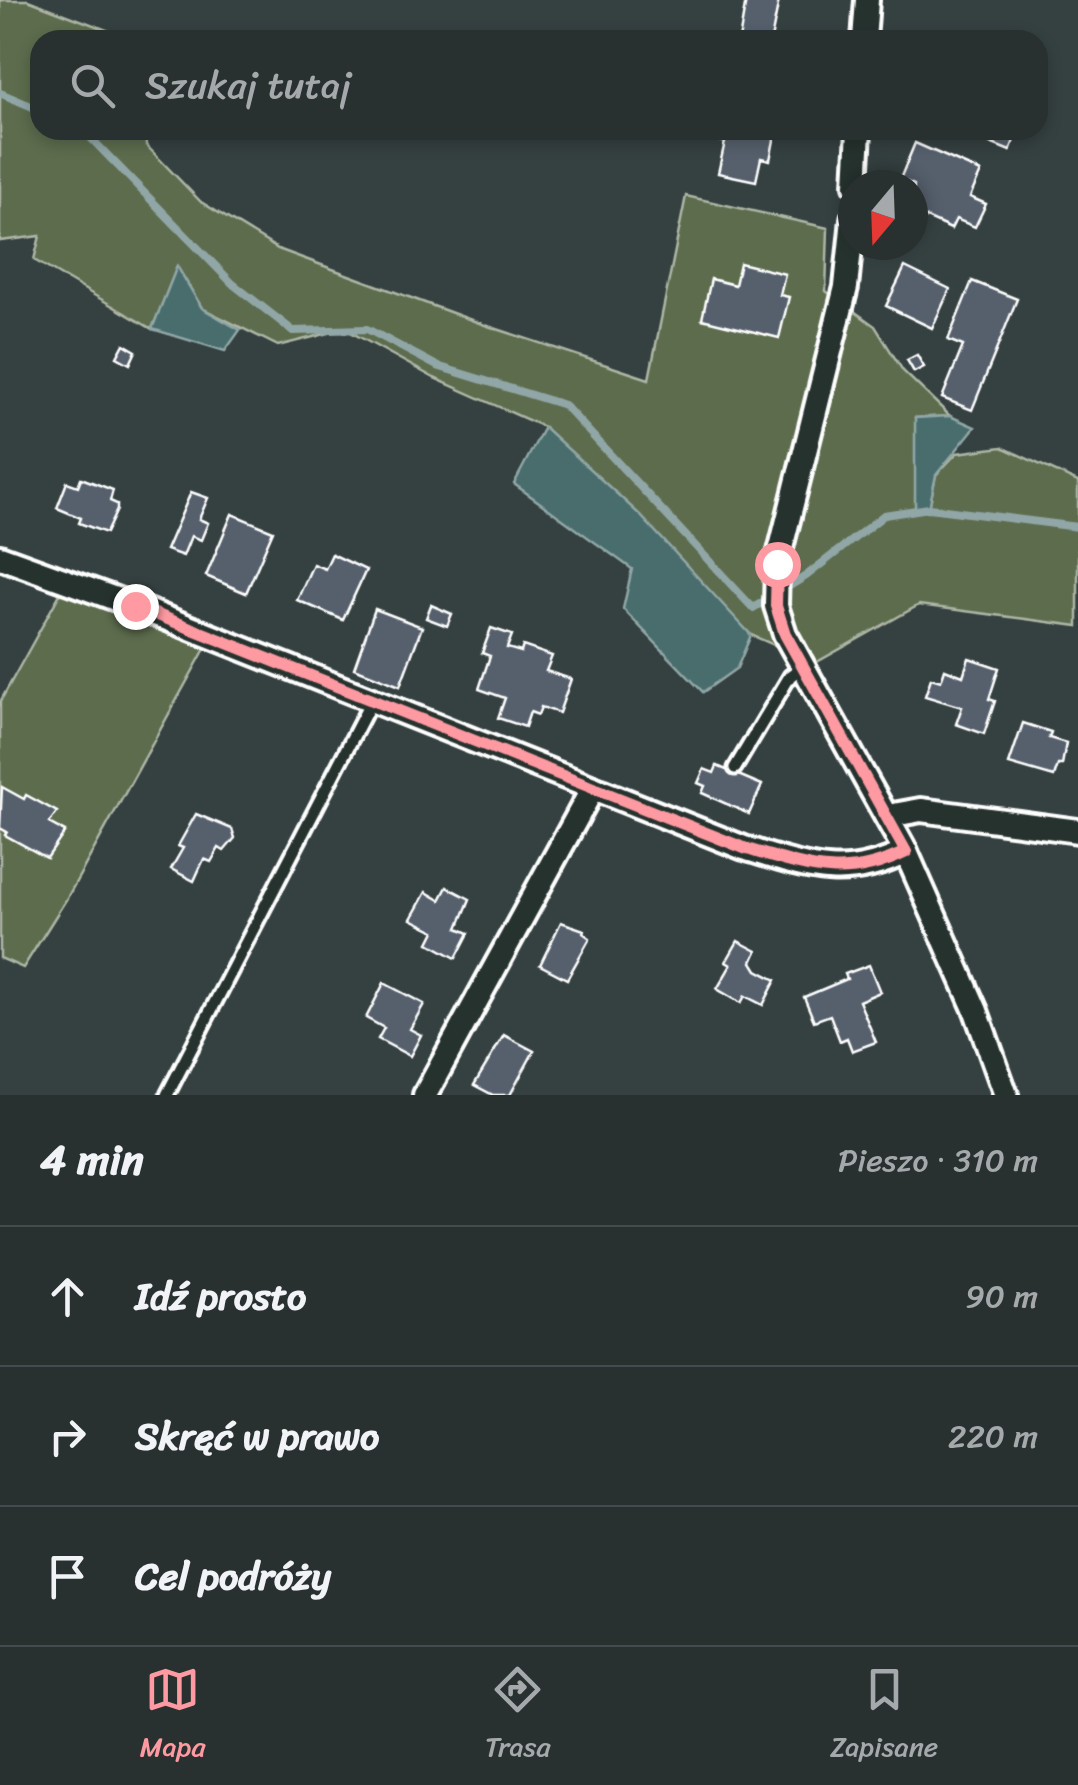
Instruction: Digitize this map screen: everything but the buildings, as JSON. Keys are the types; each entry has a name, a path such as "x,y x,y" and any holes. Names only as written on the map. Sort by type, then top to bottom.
{"street":[{"path":"865,30 867,0"},
{"path":"857,170 858,140"},
{"path":"849,260 846,287 775,582 776,606 785,634 906,852 976,1012 1006,1095"},
{"path":"0,557 744,848 814,869 861,868 906,852"},
{"path":"425,1095 592,788"},
{"path":"888,816 922,810 1078,831"}],"lane":[{"path":"736,768 790,676 804,666"},
{"path":"167,1095 372,700"}],"green space":[{"path":"0,0 28,0 107,30 30,30 30,140 146,140 146,145 201,202 278,249 485,325 649,379 686,196 828,228 826,291 875,326 903,371 950,416 915,418 929,508 936,475 957,453 1002,447 1078,482 1078,626 919,605 815,663 751,635 544,427 434,378 345,329 278,346 202,308 177,267 152,329 34,260 40,236 0,241"},
{"path":"62,590 206,647 67,898 23,968 0,958 0,702"}],"water":[{"path":"177,266 202,308 240,330 225,351 152,329"},
{"path":"950,416 975,427 936,475 929,508 915,510 915,418"},
{"path":"544,427 640,515 751,635 737,668 703,692 623,609 632,569 514,484"}],"waterway":[{"path":"0,93 30,106"},
{"path":"93,140 233,284 293,331 367,329 437,366 564,405 753,608 806,576 884,515 929,508 1078,527"}],"route":[{"path":"135,606 744,848 814,869 861,868 892,858 906,852 785,634 776,606 777,564"}]}
